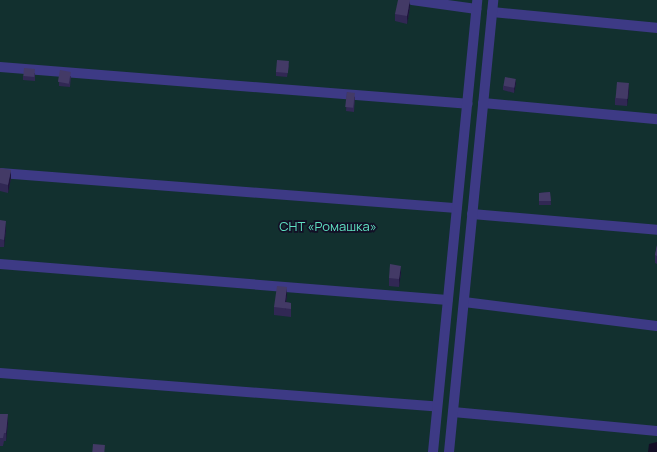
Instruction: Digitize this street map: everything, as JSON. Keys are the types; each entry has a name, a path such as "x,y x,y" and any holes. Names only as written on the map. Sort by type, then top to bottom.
{"street":[{"path":"412,0 477,4 433,452"},
{"path":"449,452 493,0"},
{"path":"492,12 657,28"},
{"path":"0,67 468,104"},
{"path":"483,103 657,119"},
{"path":"0,173 457,208"},
{"path":"472,214 657,230"},
{"path":"0,264 448,300"},
{"path":"464,302 657,326"},
{"path":"0,373 437,408"},
{"path":"453,412 657,431"}],"green space":[{"name":"СНТ «Ромашка»","path":"0,0 657,0 657,442 649,444 648,452 0,452"}],"building":[{"path":"398,0 410,0 407,16 395,14"},
{"path":"277,60 289,61 288,73 276,72"},
{"path":"24,68 35,69 34,77 23,76"},
{"path":"60,70 71,72 69,84 58,82"},
{"path":"505,77 516,79 514,88 503,86"},
{"path":"617,82 629,83 628,99 616,98"},
{"path":"347,92 355,93 353,108 345,107"},
{"path":"0,168 11,170 8,185 0,183"},
{"path":"550,192 551,201 539,201 539,193"},
{"path":"0,220 6,221 4,240 0,239"},
{"path":"657,245 657,256 655,255"},
{"path":"390,264 401,266 399,279 389,278"},
{"path":"277,286 287,287 285,302 291,303 291,309 274,307"},
{"path":"0,414 8,414 6,433 4,433 3,438 0,438"},
{"path":"93,444 105,445 104,452 92,452"}]}
